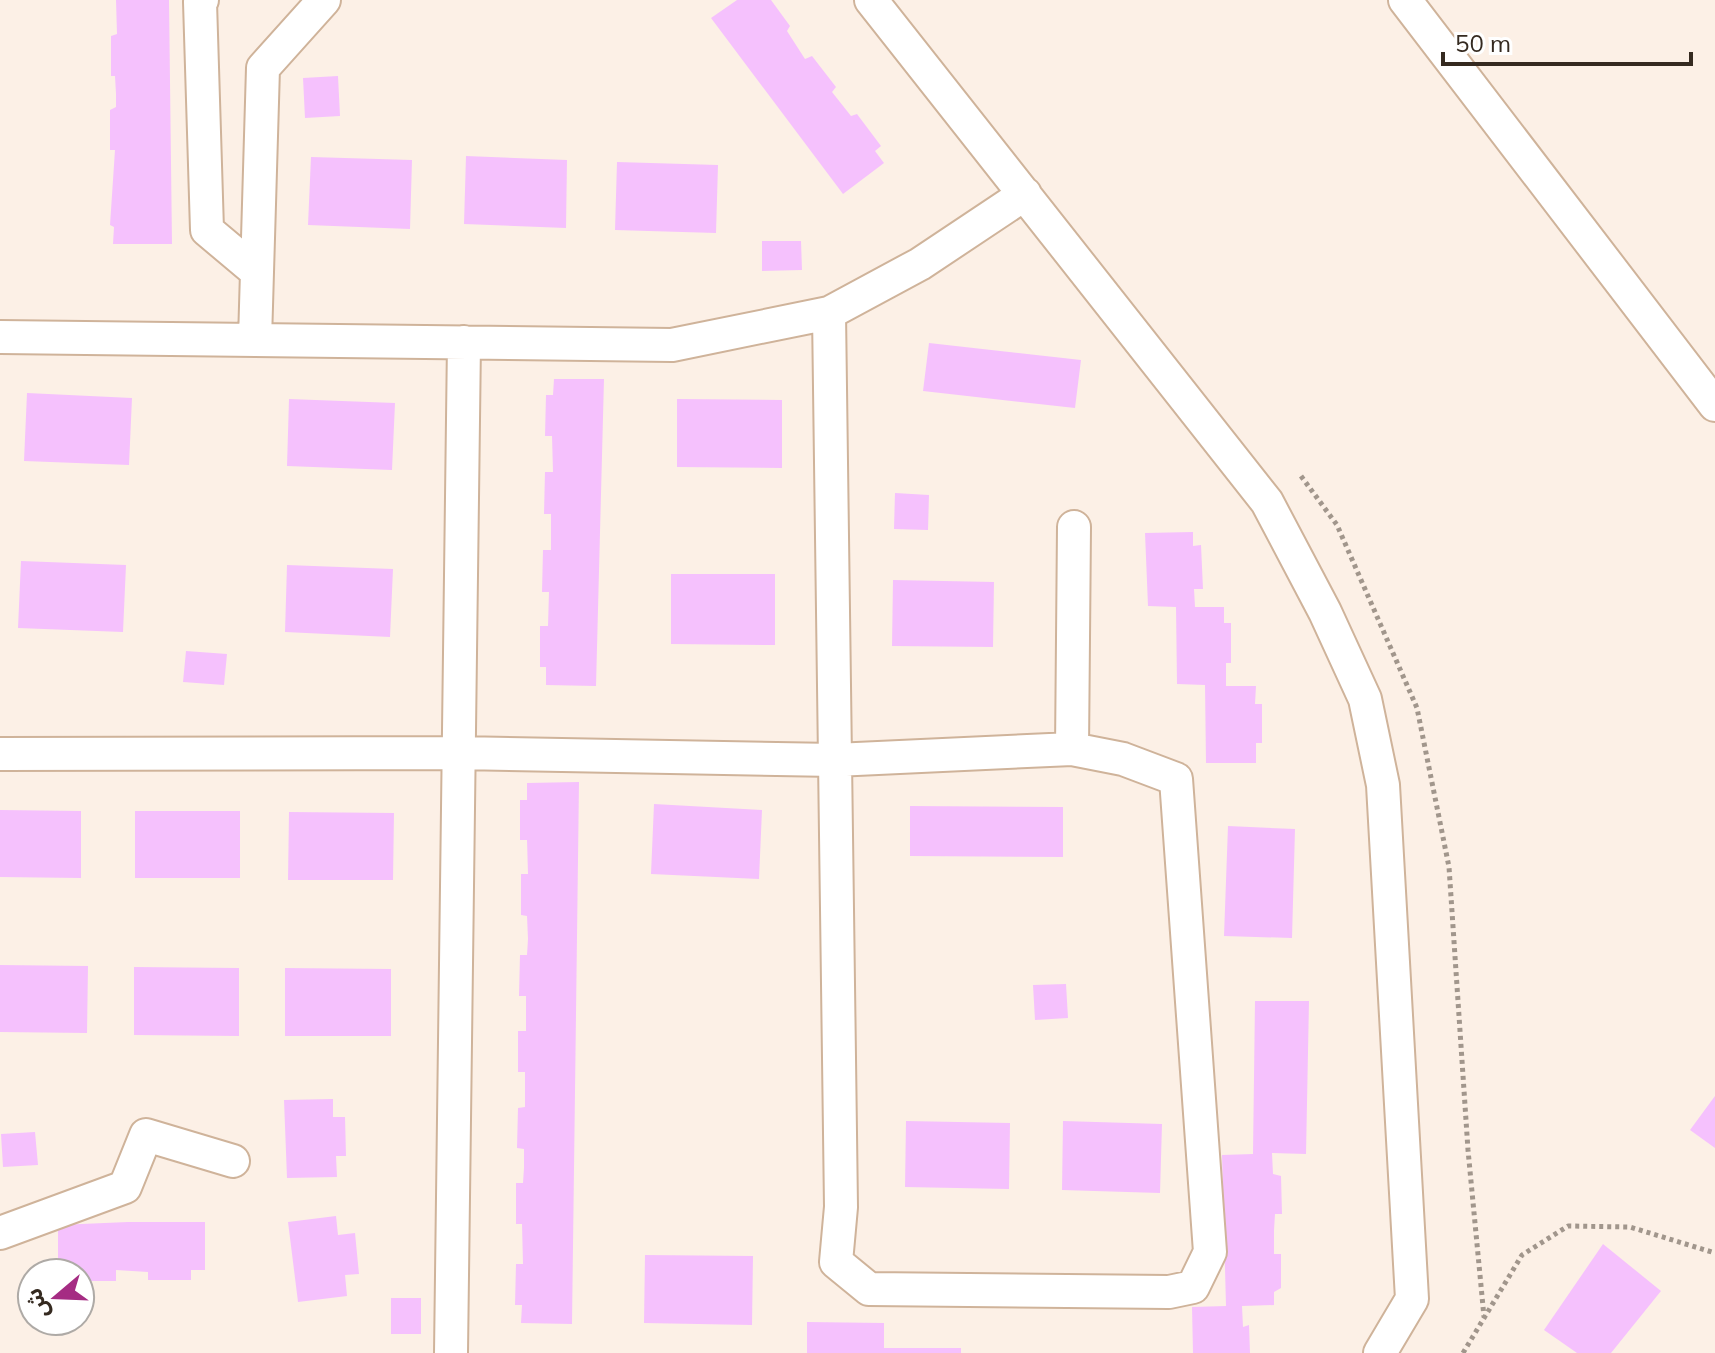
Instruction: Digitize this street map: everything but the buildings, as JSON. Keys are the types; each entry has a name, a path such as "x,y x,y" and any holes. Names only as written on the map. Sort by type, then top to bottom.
{"street":[{"path":"202,0 207,230 257,272"},
{"path":"255,340 263,68 324,0"},
{"path":"871,0 1267,502 1325,612 1365,699 1383,785 1412,1299 1380,1353"},
{"path":"1405,0 1715,405"},
{"path":"0,337 672,345 829,313 920,264 1025,194"},
{"path":"0,754 459,753 835,760 1072,749 1123,759 1176,779 1210,1252 1193,1287 1169,1292 869,1289 836,1262 841,1207 835,760 829,313"},
{"path":"451,1353 464,342"},
{"path":"1072,749 1074,527"},
{"path":"0,1233 125,1187 146,1135 233,1161"}],"path":[{"path":"1301,476 1337,525 1417,708 1449,867 1468,1150 1484,1317"},
{"path":"1463,1353 1522,1255 1568,1226 1630,1227 1715,1253"}]}
